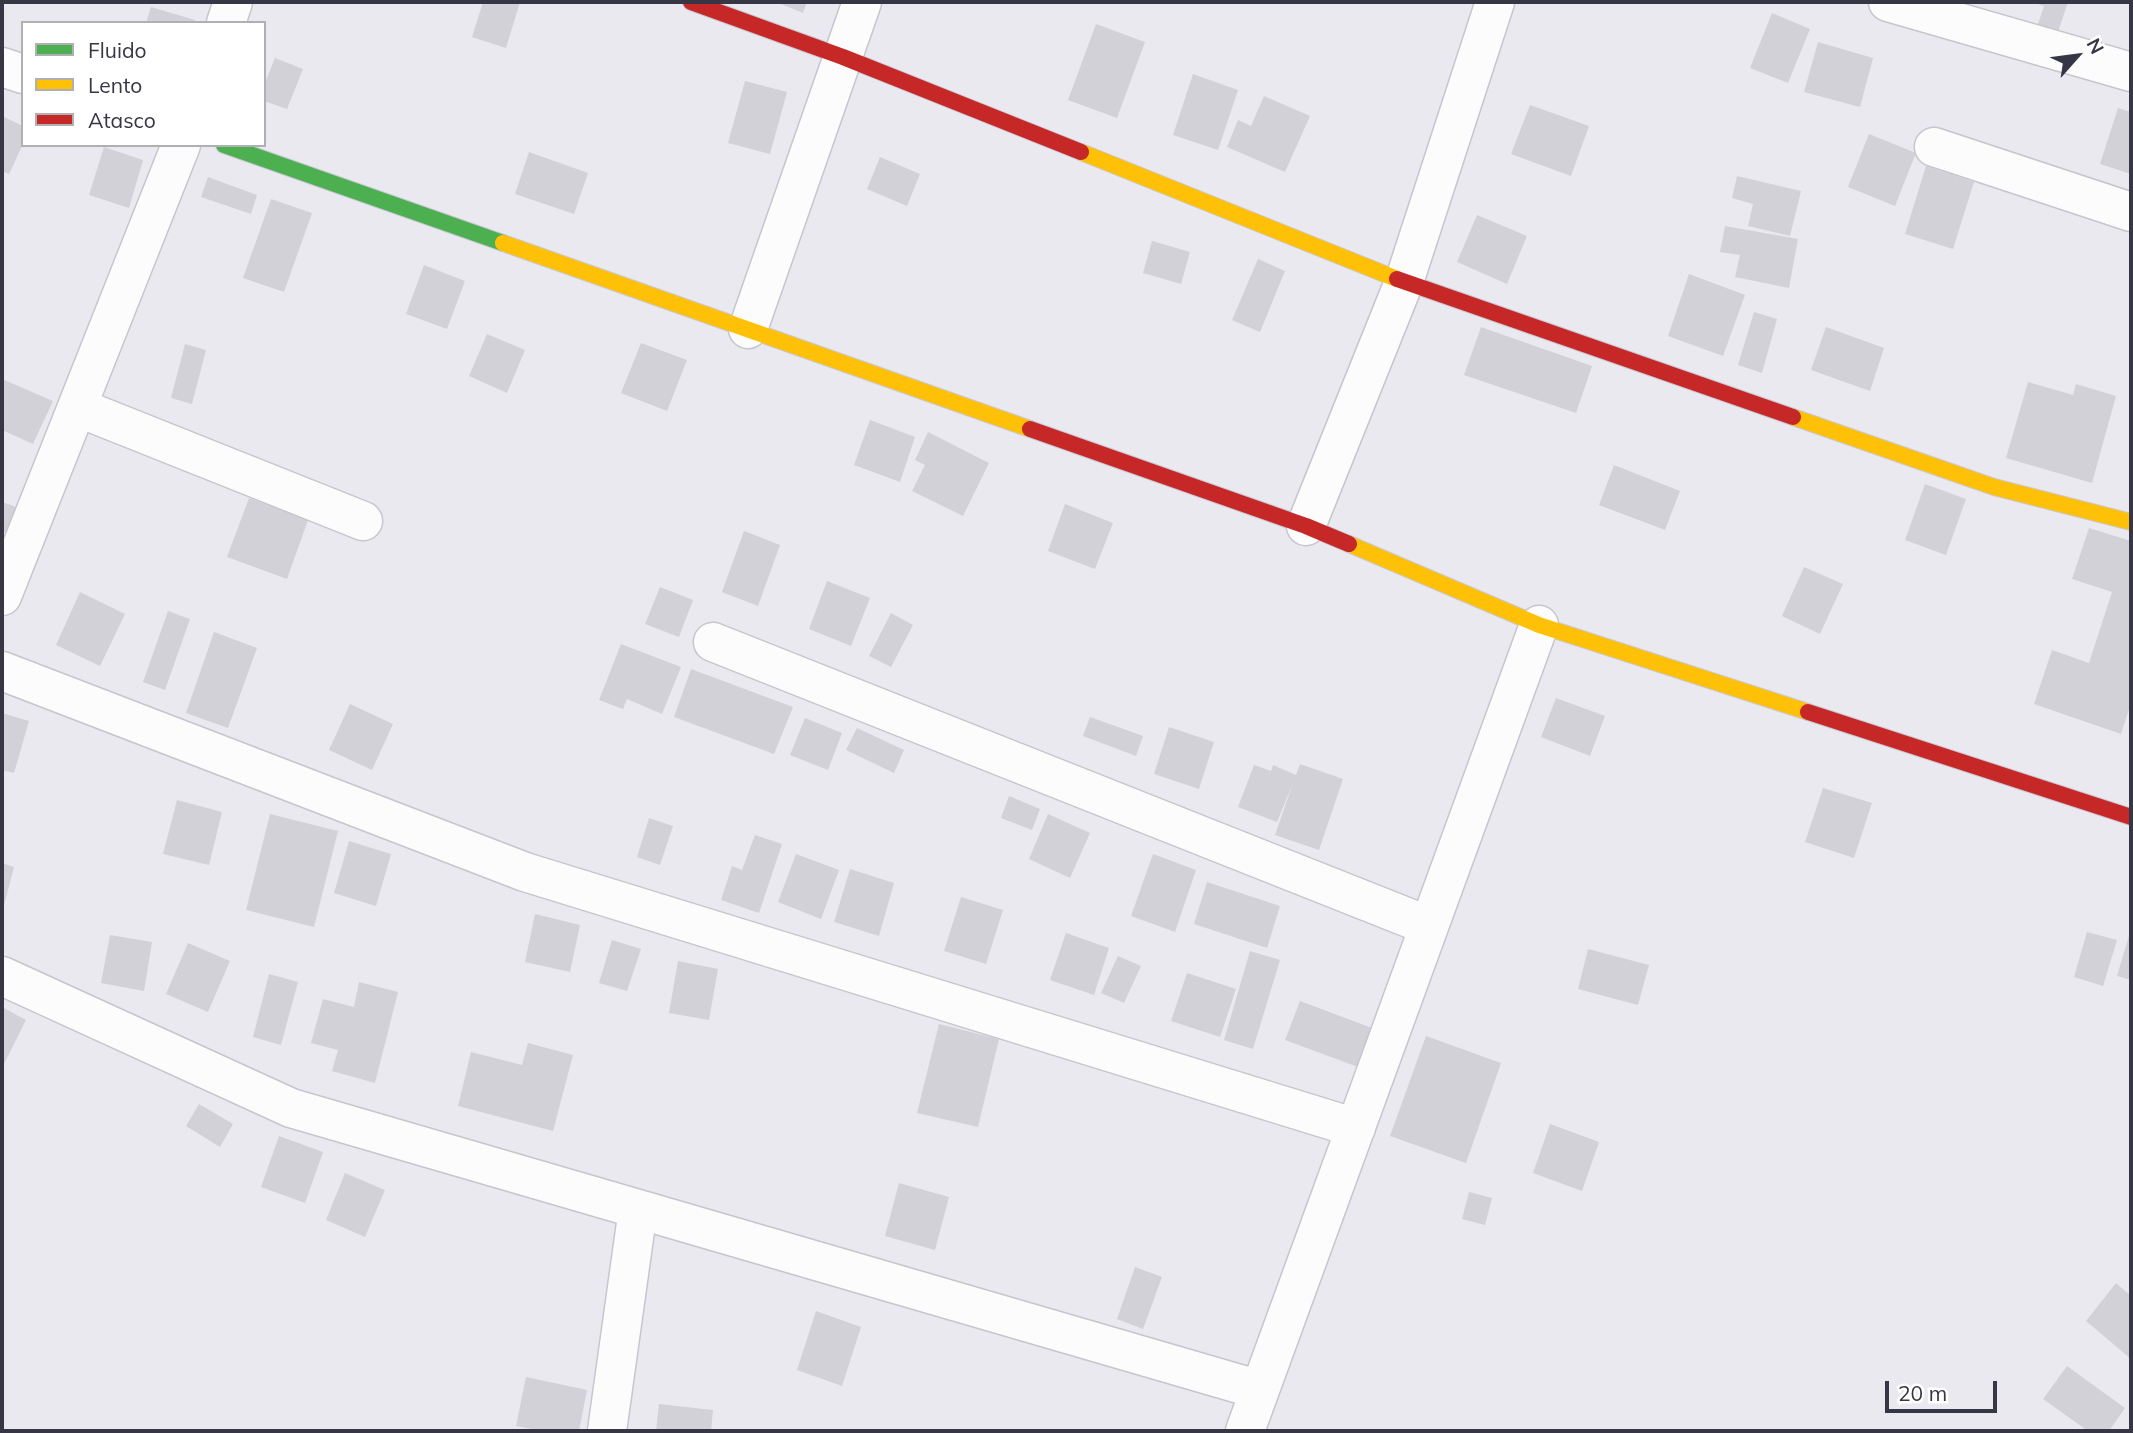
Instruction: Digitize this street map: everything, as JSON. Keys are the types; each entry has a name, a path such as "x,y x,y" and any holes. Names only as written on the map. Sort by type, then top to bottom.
{"street":[{"path":"227,21 233,2"},
{"path":"691,2 843,57 1404,282 1994,486 2131,522"},
{"path":"748,329 862,2"},
{"path":"1307,526 1404,282 1494,2"},
{"path":"1888,2 2131,72"},
{"path":"2,67 21,73"},
{"path":"2,596 180,147"},
{"path":"230,147 1307,526 1539,625 2131,817"},
{"path":"1934,147 2131,212"},
{"path":"77,407 363,521"},
{"path":"1245,1431 1539,625"},
{"path":"713,642 1429,926"},
{"path":"2,671 526,872 1356,1128"},
{"path":"2,976 291,1108 1260,1390"},
{"path":"607,1431 638,1209"}],"building":[{"path":"483,2 520,2 506,48 472,37"},
{"path":"776,2 807,2 803,13"},
{"path":"2032,2 2068,2 2058,32 2038,24 2044,6"},
{"path":"151,7 195,20 195,21 147,21"},
{"path":"1772,13 1810,29 1788,83 1750,68"},
{"path":"1096,24 1145,42 1117,118 1068,100"},
{"path":"1818,42 1873,58 1860,107 1804,92"},
{"path":"275,58 303,69 287,109 266,102 266,80"},
{"path":"1193,74 1238,90 1218,150 1173,135"},
{"path":"745,81 787,92 770,154 728,143"},
{"path":"1264,96 1310,116 1285,172 1227,147 1238,120 1251,126"},
{"path":"1530,105 1589,126 1571,176 1511,154"},
{"path":"2118,108 2131,112 2131,174 2100,164"},
{"path":"2,116 21,125 22,147 9,174 2,171"},
{"path":"1869,134 1916,153 1895,206 1848,187"},
{"path":"104,147 143,160 129,208 89,195"},
{"path":"529,152 588,173 574,214 515,194"},
{"path":"880,157 920,174 907,206 867,189"},
{"path":"1926,166 1974,182 1953,249 1905,234"},
{"path":"1737,176 1801,191 1790,236 1748,226 1753,204 1732,198"},
{"path":"208,177 257,195 251,214 201,197"},
{"path":"271,199 312,213 284,292 243,278"},
{"path":"1477,215 1527,236 1507,284 1457,262"},
{"path":"1725,226 1798,239 1789,288 1735,277 1740,255 1720,252"},
{"path":"1152,241 1190,252 1181,284 1143,273"},
{"path":"1258,259 1285,271 1260,332 1232,320"},
{"path":"424,265 465,281 447,329 406,314"},
{"path":"1689,274 1745,295 1723,356 1668,336"},
{"path":"1754,312 1777,319 1762,373 1738,365"},
{"path":"1481,327 1592,366 1576,413 1464,375"},
{"path":"1826,327 1884,348 1870,391 1811,370"},
{"path":"487,334 525,350 507,393 469,376"},
{"path":"641,343 687,360 667,411 621,393"},
{"path":"185,344 206,350 192,404 171,398"},
{"path":"2,379 53,401 33,444 2,430"},
{"path":"2028,382 2073,395 2076,384 2116,396 2092,483 2006,458"},
{"path":"870,420 915,437 900,482 854,465"},
{"path":"928,432 989,463 963,516 912,491 925,465 915,460"},
{"path":"1614,465 1680,491 1665,530 1599,505"},
{"path":"1925,484 1966,499 1946,555 1905,540"},
{"path":"249,498 308,520 287,579 227,557"},
{"path":"2,502 22,509 14,535 2,531"},
{"path":"1065,504 1113,523 1095,569 1048,551"},
{"path":"2089,528 2131,541 2131,703 2121,734 2034,704 2052,650 2089,663 2112,592 2072,579"},
{"path":"744,531 780,545 758,606 722,592"},
{"path":"1804,567 1843,584 1820,634 1782,616"},
{"path":"827,581 870,598 851,646 809,629"},
{"path":"660,587 693,600 679,637 645,624"},
{"path":"80,592 125,614 100,666 56,645"},
{"path":"168,611 190,619 165,690 143,682"},
{"path":"891,613 913,625 891,667 869,656"},
{"path":"214,632 257,648 228,728 186,713"},
{"path":"621,644 681,667 662,714 627,699 623,709 599,700"},
{"path":"691,669 793,707 774,754 674,717"},
{"path":"1556,698 1605,716 1590,756 1541,737"},
{"path":"350,704 393,724 372,770 329,750"},
{"path":"2,713 29,721 14,773 2,770"},
{"path":"1090,717 1143,736 1136,756 1083,736"},
{"path":"805,718 842,733 828,770 790,755"},
{"path":"1169,727 1214,742 1199,789 1154,774"},
{"path":"857,728 904,750 894,773 846,750"},
{"path":"1300,764 1343,779 1319,850 1275,835 1293,783 1277,822 1238,807 1254,765 1271,771 1273,765 1296,775"},
{"path":"1823,788 1872,803 1854,858 1805,842"},
{"path":"1009,796 1040,809 1032,830 1001,818"},
{"path":"177,800 222,812 209,865 163,854"},
{"path":"270,814 338,831 314,927 246,910"},
{"path":"1048,814 1090,833 1070,878 1029,859"},
{"path":"649,818 673,826 660,865 637,857"},
{"path":"755,835 782,844 759,913 721,900 732,866 742,870"},
{"path":"349,841 391,854 376,906 334,893"},
{"path":"796,854 839,870 821,919 778,902"},
{"path":"1153,854 1196,870 1175,932 1131,916"},
{"path":"2,863 14,867 3,909 2,909"},
{"path":"850,869 894,883 879,936 834,922"},
{"path":"1207,882 1280,906 1267,948 1194,924"},
{"path":"961,897 1003,910 986,964 944,951"},
{"path":"535,914 580,925 570,972 525,962"},
{"path":"2131,929 2131,980 2117,976"},
{"path":"2087,932 2117,940 2103,986 2074,977"},
{"path":"1066,933 1109,948 1094,995 1050,980"},
{"path":"110,935 152,942 144,991 101,983"},
{"path":"612,940 641,949 627,991 599,983"},
{"path":"188,943 230,961 208,1012 166,994"},
{"path":"1588,949 1649,965 1638,1005 1578,989"},
{"path":"1250,951 1280,960 1253,1049 1224,1040"},
{"path":"1118,956 1141,966 1124,1003 1101,993"},
{"path":"678,961 718,969 709,1020 669,1013"},
{"path":"1187,973 1236,989 1220,1037 1171,1021"},
{"path":"269,974 298,982 281,1045 253,1037"},
{"path":"359,982 398,992 375,1083 332,1071 338,1050 311,1043 323,999 354,1007"},
{"path":"1300,1001 1372,1028 1358,1067 1285,1040"},
{"path":"2,1007 26,1020 4,1064 2,1063"},
{"path":"939,1024 999,1039 978,1127 917,1113"},
{"path":"1426,1036 1501,1063 1466,1163 1390,1136"},
{"path":"528,1043 573,1055 553,1131 458,1106 471,1052 522,1065"},
{"path":"199,1104 233,1124 220,1147 186,1126"},
{"path":"1550,1124 1599,1142 1582,1191 1533,1173"},
{"path":"279,1136 323,1152 305,1203 261,1187"},
{"path":"345,1173 385,1190 365,1237 326,1220"},
{"path":"899,1183 949,1197 935,1250 885,1236"},
{"path":"1469,1192 1492,1198 1485,1225 1462,1219"},
{"path":"1135,1267 1162,1277 1143,1329 1117,1319"},
{"path":"2116,1283 2131,1296 2131,1359 2086,1321"},
{"path":"816,1311 861,1327 842,1386 797,1370"},
{"path":"2067,1366 2125,1408 2109,1431 2088,1431 2043,1399"},
{"path":"526,1377 587,1390 579,1431 543,1431 516,1426"},
{"path":"659,1404 713,1410 711,1431 656,1431"}],"traffic: fast":[{"path":"230,147 503,243"}],"traffic: slow":[{"path":"1081,152 1397,279"},
{"path":"503,243 1030,429"},
{"path":"1793,417 1994,487 2131,522"},
{"path":"1349,544 1539,625 1808,712"}],"traffic: jam":[{"path":"691,2 843,57 1081,152"},
{"path":"1397,279 1793,417"},
{"path":"1030,429 1306,526 1349,544"},
{"path":"1808,712 2131,817"}]}
